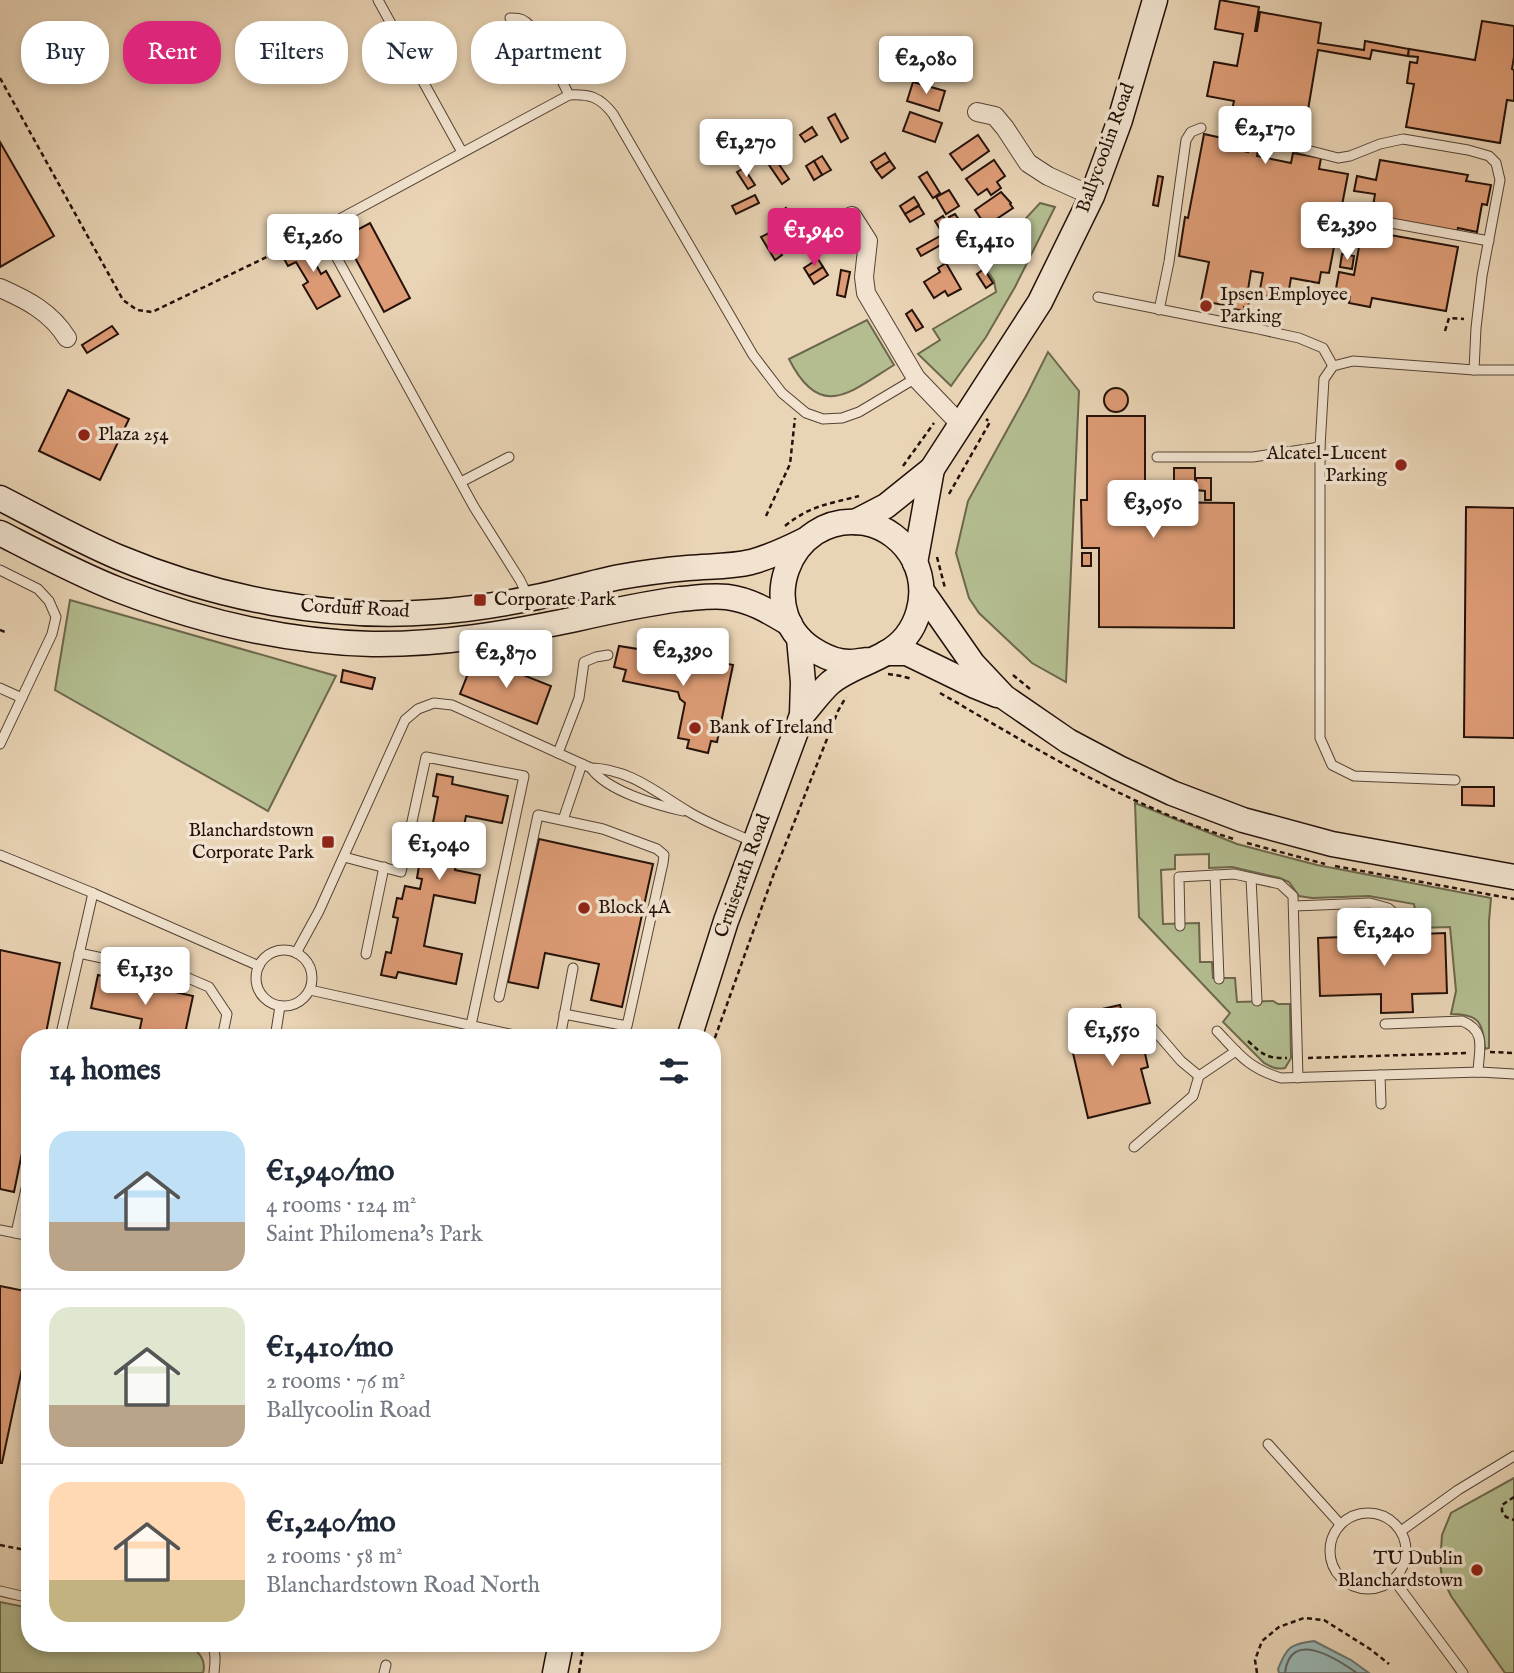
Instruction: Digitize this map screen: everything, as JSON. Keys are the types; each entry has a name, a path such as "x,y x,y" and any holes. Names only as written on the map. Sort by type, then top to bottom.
{"main road":[{"name":"Ballycoolin Road","path":"925,556 932,468 959,415 1040,302 1092,196 1120,120 1155,0"},
{"name":"Ballycoolin Road","path":"855,522 886,506 932,468"},
{"name":"Corduff Road","path":"0,498 117,556 157,572 247,597 344,612 397,614 491,606 620,577 690,568 724,567 774,555 795,534"},
{"path":"881,662 908,634 916,619 921,603 920,578 925,556 879,527 855,522 795,534 782,584 783,606 795,631 812,650 828,658 847,662 881,662 907,653 975,686 1008,686"},
{"name":"Corduff Road","path":"0,533 118,590 185,613 233,626 321,641 373,644 465,639 527,629 637,605 702,597 727,597 748,601 769,611 795,631"},
{"path":"922,591 974,664 1008,686 1068,741 1119,768 1172,793 1243,820 1332,844 1514,877"},
{"name":"Cruiserath Road","path":"692,1029 726,921 802,715 803,682 795,631"},
{"name":"Cruiserath Road","path":"802,715 831,682 881,662"},
{"path":"555,1673 559,1652"}],"street":[{"path":"977,112 995,116 1028,163 1048,176 1092,196"},
{"path":"852,216 868,241 864,277 866,293 916,378 959,415"},
{"path":"0,288 29,301 45,312 59,325 67,338"}],"lane":[{"path":"378,0 462,152"},
{"path":"510,18 524,20 534,29 569,96"},
{"path":"284,249 569,96 593,97 604,103 613,114 753,355 782,393 806,413 823,419 842,418 859,412 916,378"},
{"path":"1159,310 1186,140 1191,132 1201,128"},
{"path":"1268,140 1338,158 1403,139 1468,150 1489,156 1496,163 1500,180 1477,319 1474,370"},
{"path":"1364,218 1489,241"},
{"path":"321,229 474,507 520,580 528,599"},
{"path":"1098,297 1299,338 1323,348 1332,366"},
{"path":"1455,780 1354,776 1332,765 1320,738 1321,447 1324,379 1332,366 1353,360 1474,370 1514,370"},
{"path":"1157,457 1253,457 1321,447"},
{"path":"461,482 509,457"},
{"path":"0,570 38,589 49,601 56,617 52,634 0,744"},
{"path":"558,753 579,698 584,662 608,655"},
{"path":"0,688 22,698"},
{"path":"296,953 319,911 405,720 418,709 434,703 452,705 586,766 605,769 649,786 691,813 754,842"},
{"path":"344,857 401,872 426,757 524,776 471,1026"},
{"path":"586,766 597,777 623,791 656,805 691,813"},
{"path":"563,820 586,766"},
{"path":"499,997 538,815 603,829 657,849 664,855 663,863 627,1026 564,1014"},
{"path":"0,855 259,966"},
{"path":"366,954 384,867"},
{"path":"1180,926 1179,877 1234,874 1280,884 1293,896 1298,1078"},
{"path":"1215,875 1219,979"},
{"path":"1251,878 1256,1001"},
{"path":"62,1029 93,893"},
{"path":"1294,906 1370,903 1388,908 1404,922"},
{"path":"279,951 296,953 309,964 312,973 310,990 305,998 289,1006 271,1003 259,991 259,966 264,959 279,951"},
{"path":"79,953 181,975 209,987 227,1014 224,1029"},
{"path":"562,1029 573,968"},
{"path":"310,990 480,1029"},
{"path":"276,1029 279,1006"},
{"path":"1385,1024 1462,1020 1476,1029 1479,1037 1478,1072"},
{"path":"1149,1024 1181,1061 1199,1076"},
{"path":"1217,1031 1245,1061 1262,1072 1281,1078 1478,1072 1514,1074"},
{"path":"1134,1147 1193,1096 1199,1076 1236,1051"},
{"path":"1380,1075 1381,1104"},
{"path":"16,1233 21,1211"},
{"path":"0,1230 21,1234"},
{"path":"1268,1444 1340,1524"},
{"path":"1401,1531 1458,1490 1514,1456"},
{"path":"1361,1513 1373,1513 1394,1522 1406,1544 1406,1557 1394,1580 1373,1590 1349,1585 1340,1578 1334,1570 1329,1551 1334,1532 1340,1524 1361,1513"},
{"path":"1394,1580 1463,1673"},
{"path":"0,1591 21,1596"},
{"path":"214,1673 215,1652"}],"path":[{"path":"0,78 123,300 136,310 152,312 169,305 284,249"},
{"path":"1445,331 1449,317 1477,319"},
{"path":"766,516 790,464 796,405"},
{"path":"896,475 959,415 990,422 949,493"},
{"path":"795,534 808,510 828,502 863,495"},
{"path":"925,556 942,577 948,593"},
{"path":"0,630 8,633"},
{"path":"881,662 901,676 915,680"},
{"path":"1008,686 1032,690"},
{"path":"931,688 1115,791 1220,835 1316,862 1514,899"},
{"path":"718,1029 778,863 838,710 852,691"},
{"path":"1248,1041 1263,1055 1273,1059 1514,1053"},
{"path":"1514,1497 1502,1505 1502,1511 1506,1517 1514,1520"},
{"path":"0,1545 21,1550"},
{"path":"1257,1673 1255,1660 1262,1641 1279,1627 1304,1618 1324,1620 1389,1664"},
{"path":"579,1673 582,1652"}],"green space":[{"path":"1040,203 1055,207 1015,287 986,337 951,386 918,354 940,340 933,329 996,292 994,281 975,252 978,243 1017,228"},
{"path":"867,320 894,365 863,385 836,396 824,396 812,390 789,359"},
{"path":"1048,352 1079,391 1066,682 1032,663 979,613 969,598 956,553 968,501"},
{"path":"70,600 336,676 268,811 55,690"},
{"path":"1135,803 1237,844 1317,865 1491,898 1489,1048 1485,1049 1483,1032 1478,1021 1468,1016 1451,1014 1456,991 1450,927 1418,928 1414,904 1369,896 1299,896 1289,882 1280,878 1232,867 1209,868 1209,854 1175,855 1175,869 1161,870 1163,924 1199,923 1200,962 1212,962 1213,978 1235,978 1237,1002 1273,1001 1290,1004 1291,1058 1285,1068 1271,1067 1264,1063 1223,1022 1230,1013 1139,917"},
{"name":"TU Dublin Blanchardstown","path":"1514,1478 1514,1673 1505,1673 1451,1596 1442,1577 1440,1564 1442,1535 1451,1513"},
{"path":"0,1602 21,1606 21,1652 197,1652 203,1660 204,1668 203,1673 0,1673"}],"water":[{"path":"1314,1641 1351,1660 1369,1673 1279,1673 1278,1669 1287,1651 1300,1643"}],"building":[{"path":"1220,0 1259,7 1255,31 1260,12 1321,23 1318,43 1364,50 1365,41 1409,49 1408,56 1372,50 1370,59 1318,50 1306,122 1298,121 1296,134 1262,128 1257,156 1291,163 1293,153 1321,158 1319,169 1348,174 1329,273 1321,272 1319,283 1291,278 1287,301 1259,295 1263,273 1251,271 1248,308 1244,307 1244,311 1201,301 1209,262 1179,256 1204,134 1240,144 1239,150 1248,152 1251,132 1228,128 1234,101 1207,96 1214,62 1237,66 1243,34 1215,29"},
{"path":"1482,21 1514,26 1514,101 1507,100 1500,143 1406,127 1414,84 1407,83 1410,62 1417,63 1418,57 1408,56 1409,49 1475,60"},
{"path":"913,82 945,91 939,111 907,101"},
{"path":"910,112 942,123 935,142 903,131"},
{"path":"835,114 848,138 841,142 828,118"},
{"path":"812,127 817,135 805,142 800,135"},
{"path":"978,135 989,151 962,170 950,154"},
{"path":"0,142 54,236 0,267"},
{"path":"885,153 890,161 876,170 871,162"},
{"path":"822,156 831,170 822,175 814,161"},
{"path":"774,157 789,179 782,184 767,162"},
{"path":"994,160 1005,176 997,182 1001,188 991,195 987,189 978,195 966,179"},
{"path":"1380,160 1468,175 1466,181 1491,185 1487,205 1482,204 1477,232 1458,228 1457,232 1371,218 1375,194 1354,191 1357,176 1376,180"},
{"path":"814,161 822,175 814,180 806,166"},
{"path":"890,161 895,168 882,178 876,170"},
{"path":"744,168 755,185 748,189 737,172"},
{"path":"927,172 940,193 933,198 919,177"},
{"path":"1158,176 1163,177 1158,206 1153,205"},
{"path":"949,190 959,206 946,214 936,197"},
{"path":"1001,192 1013,208 986,226 975,210"},
{"path":"755,195 759,203 736,214 732,206"},
{"path":"914,197 919,205 905,214 900,206"},
{"path":"919,206 924,214 910,222 905,214"},
{"path":"786,208 791,216 777,225 772,217"},
{"path":"955,214 967,231 961,235 949,217"},
{"path":"791,216 796,224 782,233 777,225"},
{"path":"943,216 956,238 948,242 935,221"},
{"path":"370,223 410,298 384,312 344,237"},
{"path":"1362,230 1458,247 1446,311 1372,298 1370,307 1349,303 1350,297 1335,294 1339,272 1354,275"},
{"path":"769,233 782,255 775,260 761,237"},
{"path":"940,236 944,243 921,256 917,249"},
{"path":"315,239 324,255 314,261 321,274 326,271 340,296 317,309 303,285 308,282 296,262 288,266 283,257"},
{"path":"1342,254 1354,256 1352,269 1340,267"},
{"path":"818,259 823,267 809,276 804,268"},
{"path":"946,263 961,289 948,296 945,291 934,298 924,282 940,272 938,268"},
{"path":"823,267 828,275 814,284 809,276"},
{"path":"984,269 993,283 986,288 977,274"},
{"path":"841,270 850,272 845,297 837,295"},
{"path":"912,310 923,327 916,331 906,314"},
{"path":"112,326 118,334 87,353 82,345"},
{"path":"1116,388 1125,391 1128,400 1125,409 1116,412 1107,409 1104,400 1107,391"},
{"name":"Plaza 254","path":"68,390 129,419 100,480 39,451"},
{"path":"1087,416 1145,416 1145,502 1234,503 1234,628 1099,627 1099,548 1082,548 1081,500 1087,500"},
{"path":"1174,468 1195,468 1195,495 1174,495"},
{"path":"1196,478 1211,478 1211,500 1205,500 1205,491 1196,490"},
{"path":"1466,507 1514,508 1514,738 1464,737"},
{"path":"1082,553 1091,553 1091,566 1082,566"},
{"path":"639,645 733,665 717,742 711,741 708,753 687,748 689,740 678,738 685,703 678,692 623,681 626,670 614,667 619,646 638,649"},
{"path":"475,656 551,686 537,724 460,694"},
{"path":"343,670 375,678 372,689 341,682"},
{"path":"437,774 453,777 452,784 508,796 502,823 466,816 455,870 480,875 475,903 434,895 424,946 462,954 456,984 398,972 396,978 381,975 386,952 391,953 398,918 393,917 397,898 402,899 405,886 420,889 422,879 417,878 420,860 425,861 427,852 422,851 425,832 431,833 438,797 433,796"},
{"path":"1462,787 1494,787 1494,806 1462,805"},
{"name":"Block 4A","path":"539,839 653,864 622,1007 591,1000 599,964 545,953 538,988 508,982"},
{"path":"1373,913 1373,933 1363,934 1362,914"},
{"path":"1445,933 1447,993 1412,994 1413,1012 1381,1013 1381,994 1320,996 1318,938"},
{"path":"0,950 60,963 47,1029 21,1029 21,1158 14,1192 0,1189"},
{"path":"98,975 193,996 186,1029 140,1029 142,1019 91,1008"},
{"path":"1120,1005 1129,1039 1135,1038 1138,1051 1144,1049 1148,1067 1141,1069 1150,1103 1088,1118 1073,1053 1101,1046 1093,1011"},
{"path":"0,1286 21,1290 21,1373 0,1463"}],"place":[{"name":"Ipsen Employee Parking","path":"1206,306"},
{"name":"Plaza 254","path":"84,435"},
{"name":"Alcatel-Lucent Parking","path":"1401,465"},
{"name":"Corporate Park","path":"480,600"},
{"name":"Bank of Ireland","path":"695,728"},
{"name":"Blanchardstown Corporate Park","path":"328,842"},
{"name":"Block 4A","path":"584,908"},
{"name":"TU Dublin Blanchardstown","path":"1477,1570"}]}
